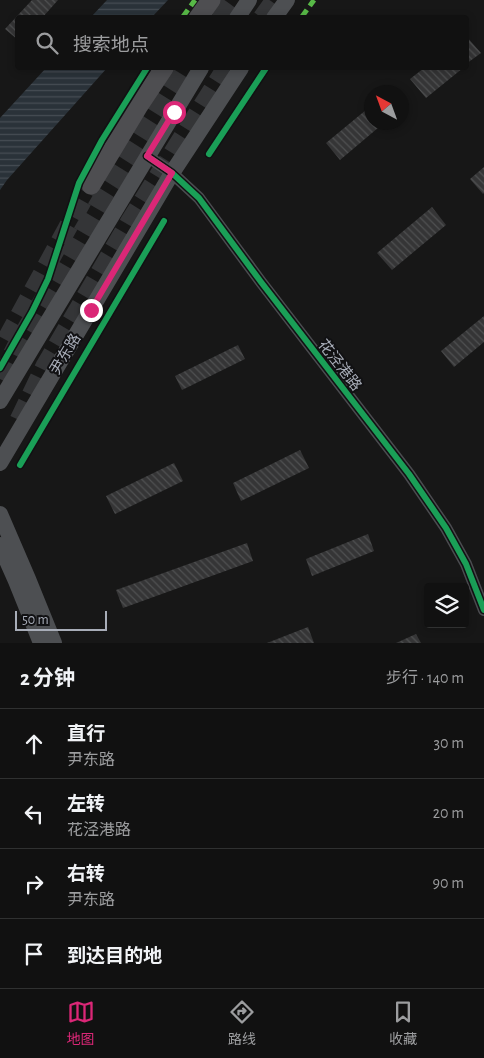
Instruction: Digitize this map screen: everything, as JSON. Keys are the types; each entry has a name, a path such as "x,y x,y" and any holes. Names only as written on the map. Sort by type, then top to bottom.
{"highway":[{"path":"200,15 211,0"},
{"path":"91,185 163,70"}],"main road":[{"path":"239,15 249,0"},
{"path":"276,15 287,0"},
{"name":"尹东路","path":"0,401 200,70"},
{"name":"尹东路","path":"0,463 172,173 240,70"},
{"path":"0,514 54,643"},
{"path":"0,545 41,643"}],"street":[{"name":"花泾港路","path":"147,156 172,173 199,198 266,290 409,474 446,528 466,564 484,610"}],"shaded area":[{"path":"107,0 168,0 154,15 93,15"},
{"path":"44,70 105,70 0,190 0,118"}],"building":[{"path":"32,0 58,0 45,15 18,15"},
{"path":"15,18 15,37 5,29"},
{"path":"469,39 481,53 469,62"},
{"path":"421,70 461,70 426,98 410,79"},
{"path":"364,112 364,130 376,130 340,160 326,143"},
{"path":"484,167 484,193 483,194 470,179"},
{"path":"432,207 446,225 392,270 377,253"},
{"path":"484,316 484,342 454,367 441,351"},
{"path":"238,345 245,359 182,390 175,376"},
{"path":"300,450 309,468 241,501 233,483"},
{"path":"174,463 183,481 115,514 106,496"},
{"path":"368,534 374,551 312,576 306,559"},
{"path":"247,543 253,561 123,608 116,590"},
{"path":"308,627 314,643 267,643"},
{"path":"416,634 421,643 396,643"}],"tunnel":[{"path":"219,15 230,0"},
{"path":"264,15 275,0"},
{"path":"0,379 16,347 104,195 183,70"},
{"path":"19,420 45,366 130,221 225,70"},
{"path":"6,340 91,185"}],"marked path":[{"path":"184,15 195,0"},
{"path":"303,15 314,0"}],"cycle path":[{"path":"0,368 32,312 48,279 79,183 102,140 146,70"},
{"path":"209,154 265,70"},
{"path":"147,156 172,173 199,198 261,282 409,474 446,528 466,564 484,610"},
{"path":"20,465 164,221"}],"route":[{"path":"91,310 172,173 147,156 174,112"}]}
